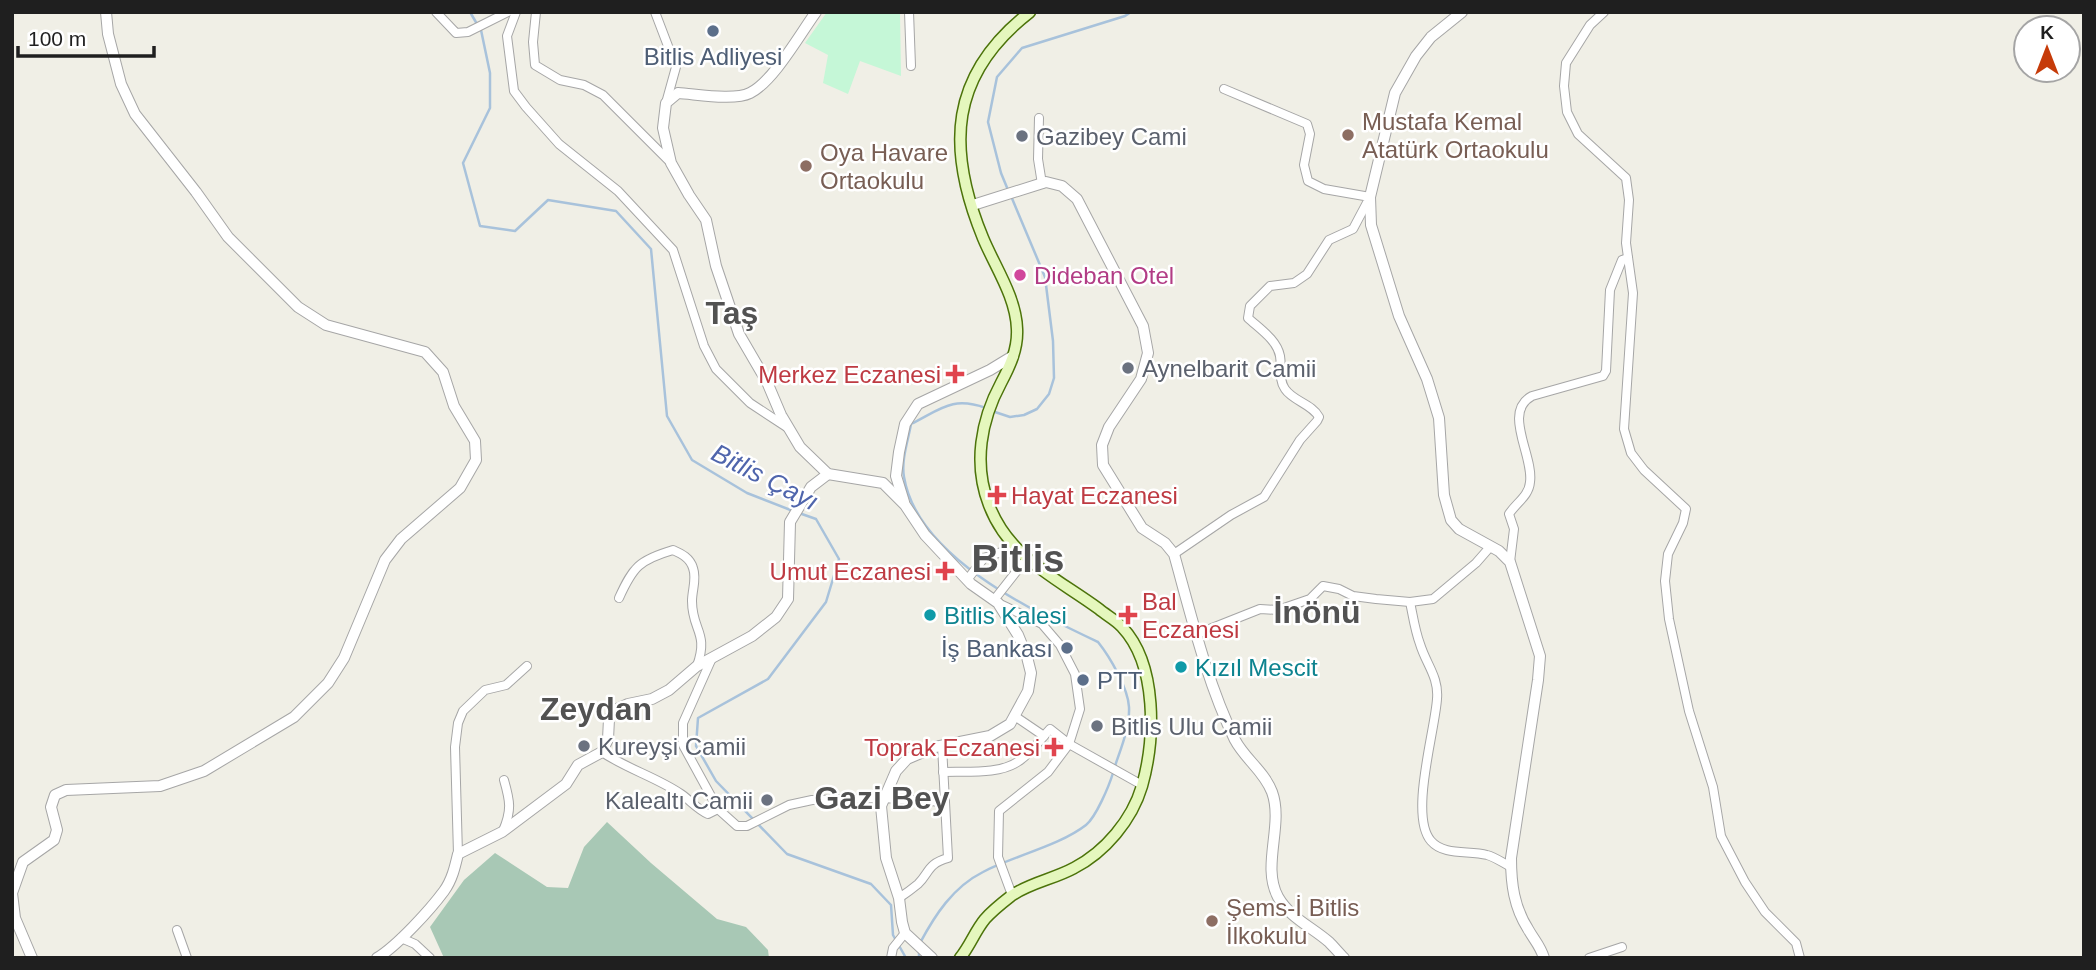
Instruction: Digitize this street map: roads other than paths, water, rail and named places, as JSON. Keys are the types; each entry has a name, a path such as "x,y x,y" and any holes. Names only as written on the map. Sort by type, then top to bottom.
{"main road":[{"path":"965,956 984,920 1012,895 1074,869 1101,851 1137,802 1152,731 1147,680 1139,654 1122,627 1040,571 1016,547 999,528 983,487 980,453 985,423 992,402 1011,367 1017,331 1014,308 972,205 961,154 960,130 963,106 972,78 996,43 1030,12"}],"street":[{"path":"32,958 15,918 12,893 23,862 54,839 57,830 51,807 55,795 66,790 160,786 204,771 294,717 328,683 344,658 385,560 401,539 460,488 476,460 475,441 454,406 443,372 425,352 326,325 298,307 228,237 135,114 121,84 108,34 106,12"},
{"path":"436,12 456,33 468,32 504,13"},
{"path":"516,12 507,36 514,91 559,144 618,191 673,250 704,346 716,369 750,403 788,428"},
{"path":"536,12 533,42 535,65 560,80 584,85 603,95 671,163 706,220 716,266 739,334 800,447 828,474 883,483 905,505 925,535 969,578 996,600 1042,624 1060,645 1074,674 1080,709 1069,744 1048,772 999,811 999,857 1012,895"},
{"path":"655,12 676,67 666,103 663,128 671,163"},
{"path":"666,103 678,93 729,96 750,93 775,71 816,12"},
{"path":"909,12 911,66"},
{"path":"1174,554 1231,515 1264,497 1300,440 1319,418 1315,411 1285,390 1281,380 1280,356 1275,343 1248,318 1250,306 1270,286 1294,283 1307,274 1329,240 1353,229 1370,197 1395,93 1416,56 1431,37 1462,12"},
{"path":"1604,12 1590,25 1570,53 1566,63 1564,86 1567,112 1578,134 1626,178 1629,200 1626,243 1633,293 1624,429 1632,453 1644,470 1686,509 1668,554 1665,581 1669,619 1689,711 1713,787 1721,836 1745,882 1765,912 1796,943 1800,958"},
{"path":"1224,89 1307,124 1310,134 1304,165 1308,181 1324,189 1370,197"},
{"path":"1039,118 1038,159 1042,184"},
{"path":"972,205 1042,184 1062,186 1077,199 1143,326 1148,353 1141,379 1109,427 1102,445 1103,465 1142,528 1165,543 1174,554 1196,634 1237,743 1262,773 1272,793 1276,816 1272,873 1277,896 1295,918 1328,941 1344,958"},
{"path":"1370,197 1371,225 1379,253 1399,316 1427,379 1439,418 1444,495 1451,520 1459,530 1510,562"},
{"path":"1544,958 1540,944 1528,930 1517,908 1511,883 1540,656 1510,562 1514,529 1509,514 1526,494 1531,482 1528,457 1517,415 1524,401 1532,396 1604,376 1610,290 1622,260 1628,258"},
{"path":"905,505 896,475 905,424 918,404 990,370 1013,356"},
{"path":"458,854 502,832 566,784 578,765 602,752 608,739 609,719 615,710 660,694 697,666 752,636 776,617 788,599 790,522 811,487 828,474"},
{"path":"969,578 984,558 1016,547"},
{"path":"1196,634 1259,609 1278,610 1310,599 1323,586 1353,596 1410,602 1433,599 1490,547"},
{"path":"619,598 629,575 642,562 673,550 684,555 693,565 694,620 702,639 697,666"},
{"path":"996,600 1027,558"},
{"path":"892,953 904,935 899,898 886,858 881,806 896,771 907,758 942,746 990,736 1010,724 1028,691 1031,673 1018,635 996,600"},
{"path":"1410,602 1420,644 1436,679 1437,699 1427,754 1421,813 1425,829 1431,841 1449,850 1487,855 1511,867"},
{"path":"712,658 683,723 683,745 718,809 737,826 747,827 789,805 812,800 883,798 944,802"},
{"path":"377,958 401,939 444,891 452,877 458,854 455,747 458,723 463,711 485,690 506,685 527,666"},
{"path":"1016,717 1044,736"},
{"path":"943,772 993,770 1007,766 1019,761 1051,729 1069,744 1142,785"},
{"path":"899,898 921,882 927,870 948,858 942,746"},
{"path":"602,752 682,795 696,808 708,814 718,809"},
{"path":"502,832 510,815 504,780"},
{"path":"177,930 187,958"},
{"path":"904,935 928,955"},
{"path":"401,939 415,944 430,958"},
{"path":"1589,958 1622,947"}],"waterway":[{"name":"Bitlis Çayı","path":"470,12 477,24"},
{"path":"1008,190 988,122 997,77 1022,48 1131,12"},
{"name":"Bitlis Çayı","path":"481,30 490,73 490,108 463,163 480,226 515,231 548,200 616,211 651,249 667,416 692,460 747,493 793,511"},
{"path":"992,411 1010,417 1037,409 1049,394 1054,378 1053,341 1045,277 1011,196"},
{"path":"986,408 964,403 955,404 911,424 903,471 913,506 931,532 954,556 982,578 1011,597 1098,642 1118,673 1128,699 1127,730 1115,766"},
{"name":"Bitlis Çayı","path":"799,513 816,519 839,559 826,602 768,679 698,718 696,746 716,781 787,854 871,884 891,905 893,935 906,958"},
{"path":"920,943 946,903 972,878 1063,839 1086,825 1098,808 1113,773"},
{"path":"919,950 919,958"}],"place":[{"name":"Bitlis Adliyesi","path":"713,31"},
{"name":"Mustafa Kemal Atatürk Ortaokulu","path":"1348,135"},
{"name":"Gazibey Cami","path":"1022,136"},
{"name":"Oya Havare Ortaokulu","path":"806,166"},
{"name":"Dideban Otel","path":"1020,275"},
{"name":"Aynelbarit Camii","path":"1128,368"},
{"name":"Merkez Eczanesi","path":"955,374"},
{"name":"Hayat Eczanesi","path":"997,495"},
{"name":"Umut Eczanesi","path":"945,571"},
{"name":"Bitlis Kalesi","path":"930,615"},
{"name":"Bal Eczanesi","path":"1128,615"},
{"name":"İş Bankası","path":"1067,648"},
{"name":"Kızıl Mescit","path":"1181,667"},
{"name":"PTT","path":"1083,680"},
{"name":"Bitlis Ulu Camii","path":"1097,726"},
{"name":"Kureyşi Camii","path":"584,746"},
{"name":"Toprak Eczanesi","path":"1054,747"},
{"name":"Kalealtı Camii","path":"767,800"},
{"name":"Şems-İ Bitlis İlkokulu","path":"1212,921"}],"district":[{"name":"Taş","path":"732,313"},
{"name":"Bitlis","path":"1018,559"},
{"name":"İnönü","path":"1317,612"},
{"name":"Zeydan","path":"596,709"},
{"name":"Gazi Bey","path":"882,798"}]}
